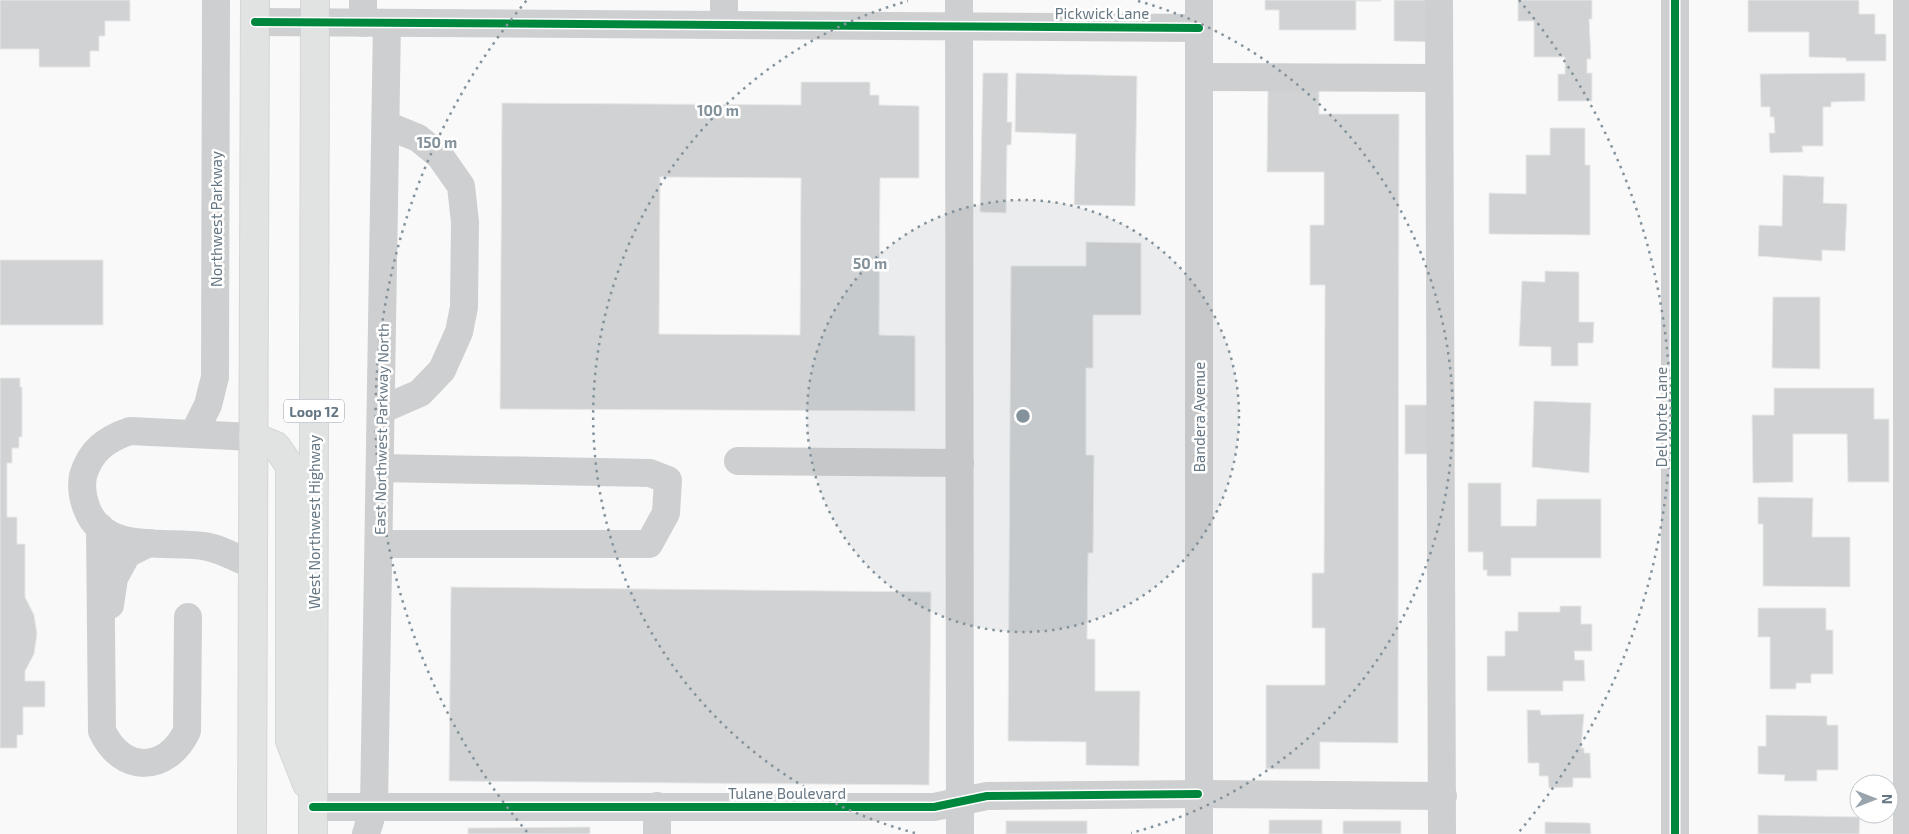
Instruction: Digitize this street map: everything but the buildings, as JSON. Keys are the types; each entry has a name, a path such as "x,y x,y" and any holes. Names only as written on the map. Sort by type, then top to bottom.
{"main road":[{"path":"252,834 255,11"},
{"name":"West Northwest Highway","path":"313,834 315,11"},
{"path":"254,437 276,446 290,466 290,741 313,803"}],"street":[{"name":"Northwest Parkway","path":"194,433 208,405 215,377 216,0"},
{"name":"Bandera Avenue","path":"1199,0 1199,834"},
{"path":"1439,0 1442,834"},
{"name":"Del Norte Lane","path":"1675,0 1675,834"},
{"path":"1907,0 1907,834"},
{"name":"Pickwick Lane","path":"255,11 315,11 371,15 724,12 959,13 1199,28"},
{"path":"959,13 960,834"},
{"name":"East Northwest Parkway North","path":"366,834 374,807 386,125 371,15"},
{"path":"1199,77 1439,78"},
{"path":"381,410 420,393 442,370 459,332 464,307 465,222 461,186 440,156 433,150 418,138 386,125"},
{"path":"253,565 206,546 132,542 114,537 100,527 89,514 83,496 83,478 88,461 98,447 113,436 130,431 254,437"},
{"path":"738,461 960,463"},
{"path":"379,544 649,544 666,513 668,480 650,473 380,468"},
{"path":"100,527 102,731 108,744 118,754 130,761 144,763 158,761 171,754 181,744 187,731 188,617"},
{"path":"100,673 114,578 127,554 149,543"},
{"name":"Tulane Boulevard","path":"313,803 374,807 934,807 987,796 1198,794 1443,796"},
{"path":"657,806 657,834"}],"cycle path":[{"path":"1675,0 1675,834"},
{"path":"255,22 1199,28"},
{"path":"313,807 934,807 987,796 1198,794"}]}
